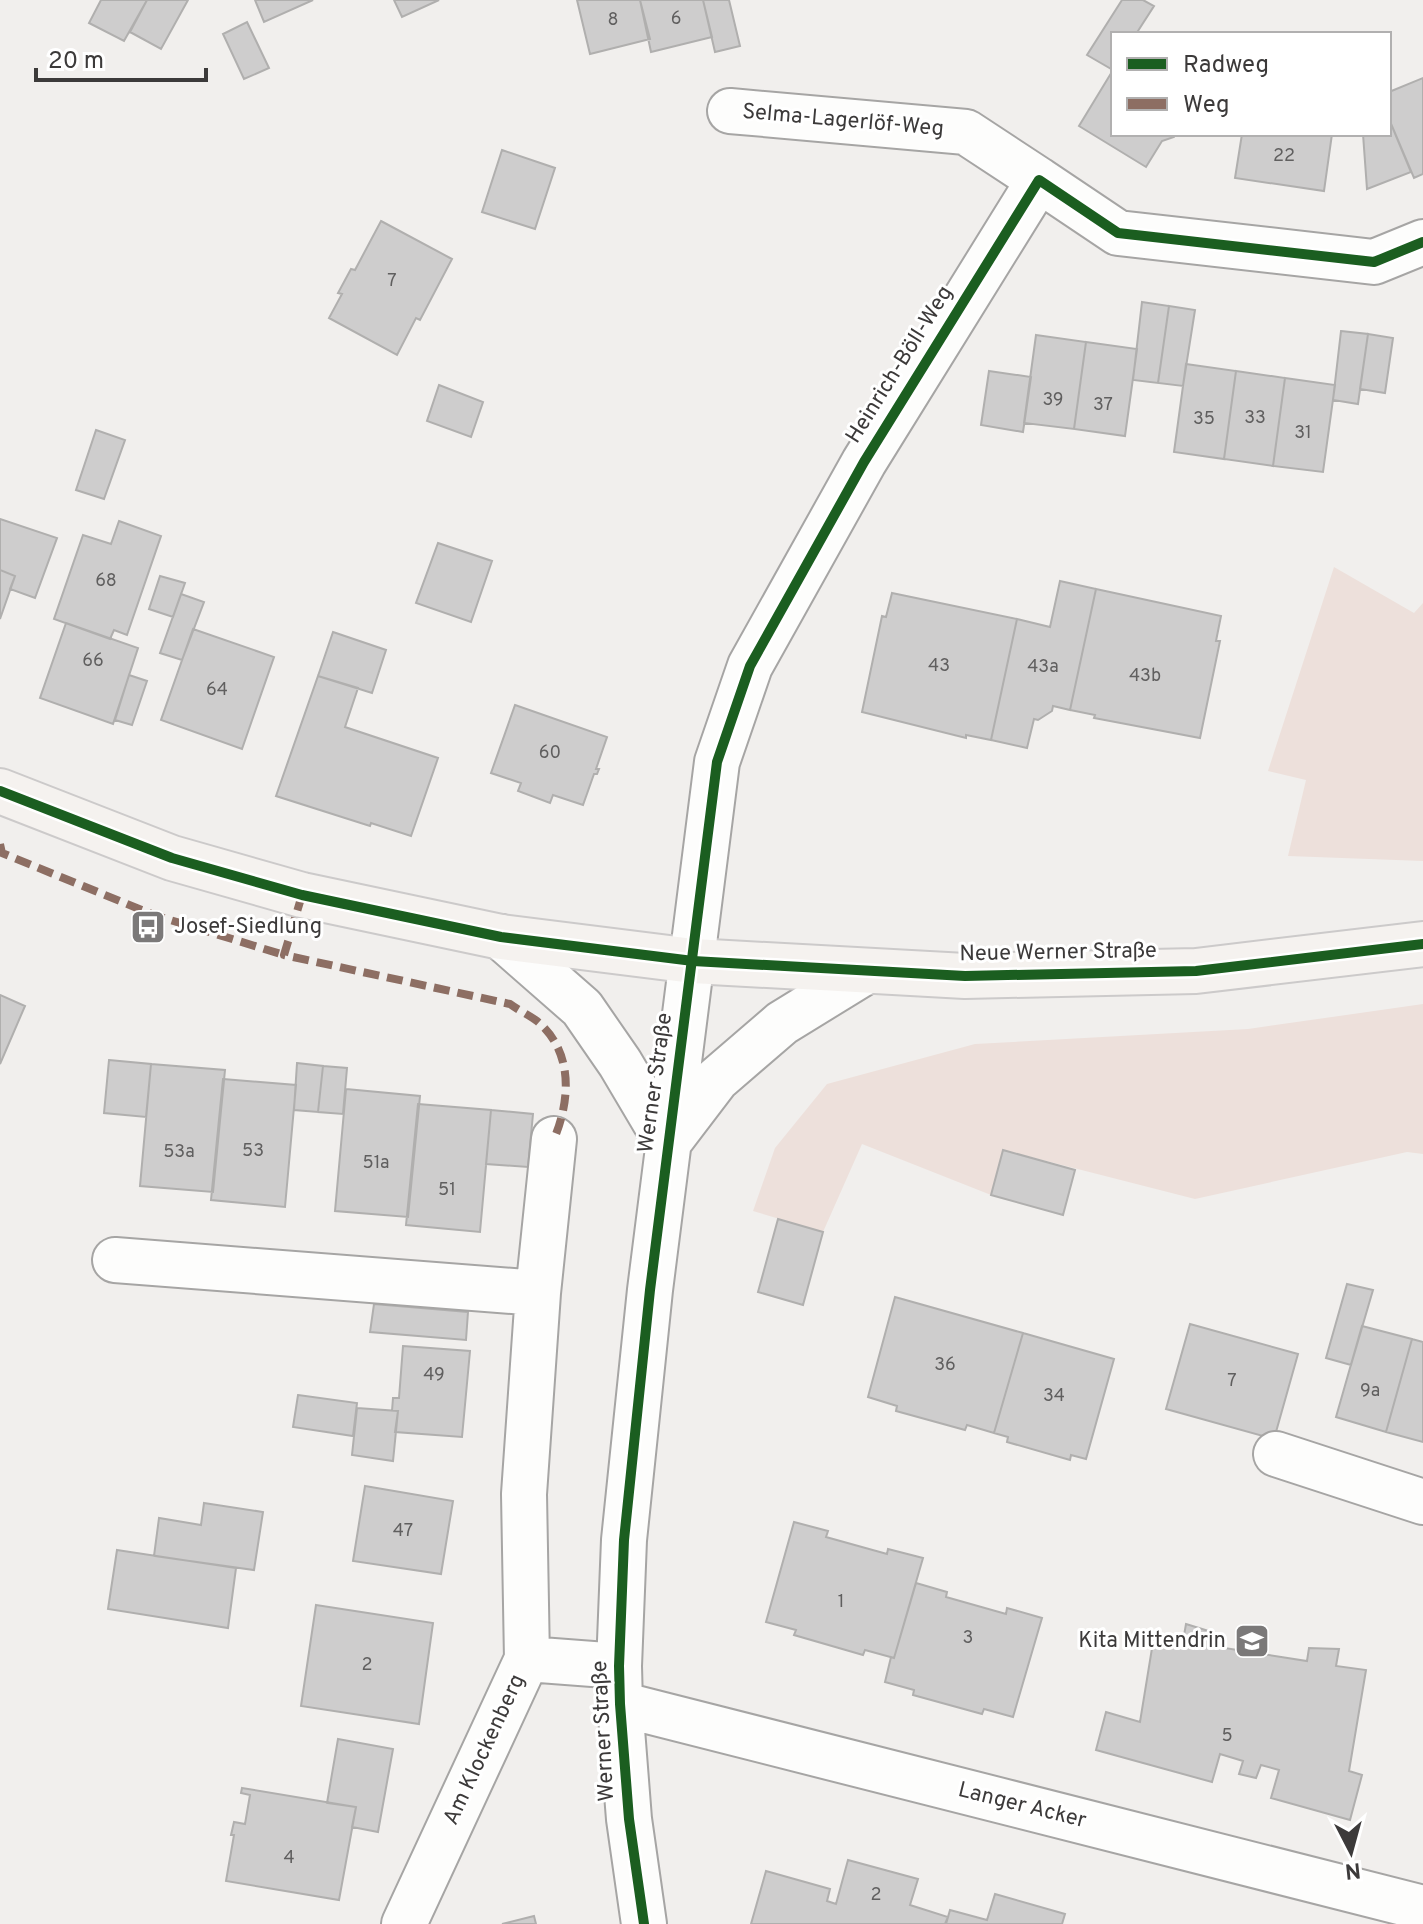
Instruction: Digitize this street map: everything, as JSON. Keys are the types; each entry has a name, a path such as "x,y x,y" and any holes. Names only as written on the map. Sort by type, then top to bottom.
{"main road":[{"path":"0,791 172,858 302,895 501,937 693,961"},
{"name":"Neue Werner Straße","path":"693,961 965,976 1196,971 1423,944"}],"street":[{"name":"Selma-Lagerlöf-Weg","path":"730,111 966,132 1039,180"},
{"path":"1039,180 1118,233 1374,262 1423,242"},
{"name":"Heinrich-Böll-Weg","path":"693,961 717,762 750,666 864,462 1039,180"},
{"path":"501,937 582,1008 620,1063 668,1144 717,1079 782,1023 865,972"},
{"name":"Werner Straße","path":"644,1924 629,1819 619,1685 624,1540 650,1290 693,961"},
{"path":"527,1659 524,1494 538,1293 554,1139"},
{"path":"115,1260 538,1293"},
{"path":"1276,1454 1423,1502"},
{"name":"Am Klockenberg","path":"404,1924 527,1659 619,1685"},
{"name":"Langer Acker","path":"619,1685 1423,1908"}],"shaded area":[{"path":"1334,567 1414,613 1423,603 1423,861 1288,856 1306,780 1268,771"},
{"path":"1423,1004 1423,1154 1407,1152 1195,1199 1003,1150 991,1195 862,1144 823,1232 753,1211 775,1148 827,1084 975,1044 1248,1029"}],"building":[{"path":"101,0 147,0 124,41 89,23"},
{"path":"147,0 188,0 161,49 130,32"},
{"path":"255,0 313,0 264,22"},
{"path":"394,0 439,0 402,17"},
{"path":"577,0 640,0 650,39 590,54"},
{"path":"640,0 703,0 712,37 651,52"},
{"path":"703,0 729,0 740,46 715,52"},
{"path":"1122,0 1143,0 1154,6 1137,32 1111,32 1111,69 1087,55"},
{"path":"247,22 269,68 244,79 223,34"},
{"path":"1111,73 1111,136 1175,136 1162,141 1146,167 1079,126"},
{"path":"1423,78 1423,174 1414,178 1391,124 1391,91"},
{"path":"1391,124 1411,172 1367,189 1363,136 1391,136"},
{"path":"1242,136 1332,136 1324,191 1235,178"},
{"path":"502,150 555,168 535,229 482,212"},
{"path":"381,221 452,259 420,320 416,318 397,355 329,318 342,294 338,293 351,269 355,270"},
{"path":"1142,302 1169,306 1158,383 1133,380"},
{"path":"1169,306 1195,310 1183,386 1158,383"},
{"path":"1341,331 1368,334 1358,404 1333,400"},
{"path":"1368,334 1393,338 1385,393 1360,389"},
{"path":"1036,335 1086,342 1074,429 1024,423"},
{"path":"1086,342 1137,349 1125,436 1074,429"},
{"path":"1186,364 1236,371 1224,459 1174,452"},
{"path":"989,371 1031,377 1023,432 981,425"},
{"path":"1236,371 1285,378 1273,466 1224,459"},
{"path":"1285,378 1335,385 1323,472 1273,466"},
{"path":"439,385 483,402 471,437 427,421"},
{"path":"96,430 125,440 104,499 76,490"},
{"path":"0,519 57,538 35,598 10,589 15,576 0,570"},
{"path":"119,521 161,536 127,635 114,630 110,639 54,619 83,535 111,544"},
{"path":"438,543 492,561 471,622 416,603"},
{"path":"0,570 15,576 0,619"},
{"path":"160,576 185,583 173,617 149,609"},
{"path":"1060,581 1096,589 1070,710 1053,706 1052,711 1038,720 1034,719 1027,748 991,740 1017,619 1050,627"},
{"path":"1096,589 1221,616 1216,641 1220,641 1200,738 1094,718 1095,715 1070,710"},
{"path":"892,593 1017,619 991,740 966,735 966,738 862,712 882,616 886,617"},
{"path":"181,594 204,602 182,660 160,653"},
{"path":"66,623 138,648 113,724 40,698"},
{"path":"193,629 274,657 242,749 161,720"},
{"path":"333,632 386,650 372,693 318,676"},
{"path":"129,675 147,681 132,725 115,720"},
{"path":"318,676 358,688 345,727 438,758 411,836 276,796"},
{"path":"515,705 607,737 596,769 599,769 594,774 583,805 553,795 550,803 518,791 521,783 491,773"},
{"path":"0,995 25,1006 0,1064"},
{"path":"109,1060 151,1064 146,1117 104,1113"},
{"path":"297,1063 323,1066 318,1112 294,1110"},
{"path":"151,1064 225,1070 213,1192 140,1186"},
{"path":"323,1066 347,1068 343,1114 318,1112"},
{"path":"223,1079 296,1085 285,1207 211,1200"},
{"path":"346,1089 420,1096 408,1217 335,1211"},
{"path":"418,1104 491,1110 480,1232 406,1225"},
{"path":"491,1110 533,1114 528,1167 486,1164"},
{"path":"1003,1150 1075,1170 1063,1215 991,1195"},
{"path":"778,1219 823,1232 803,1305 758,1292"},
{"path":"1347,1284 1373,1290 1351,1365 1326,1358"},
{"path":"895,1297 1023,1333 994,1433 967,1425 965,1430 896,1411 897,1406 868,1397"},
{"path":"374,1304 468,1312 466,1340 370,1332"},
{"path":"1190,1324 1298,1354 1274,1439 1166,1409"},
{"path":"1362,1326 1412,1339 1386,1432 1336,1417"},
{"path":"1023,1333 1114,1359 1086,1459 1071,1455 1070,1460 1007,1442 1008,1437 994,1433"},
{"path":"1412,1339 1423,1342 1423,1442 1386,1432"},
{"path":"403,1346 470,1351 462,1437 395,1432 398,1411 392,1411 393,1398 399,1398"},
{"path":"298,1395 357,1403 353,1436 293,1427"},
{"path":"357,1408 398,1411 393,1461 352,1455"},
{"path":"365,1486 453,1501 441,1574 353,1561"},
{"path":"204,1503 263,1512 254,1570 154,1556 159,1518 201,1525"},
{"path":"794,1522 828,1531 826,1537 887,1554 888,1549 923,1558 894,1658 865,1650 863,1655 794,1635 796,1630 766,1622"},
{"path":"117,1550 236,1568 228,1628 108,1609"},
{"path":"916,1583 947,1592 946,1597 1006,1614 1007,1608 1042,1618 1013,1717 984,1709 982,1714 913,1695 914,1690 885,1682"},
{"path":"316,1605 433,1623 419,1724 301,1706"},
{"path":"1186,1624 1215,1633 1212,1646 1307,1661 1309,1648 1339,1649 1336,1666 1366,1670 1349,1771 1362,1775 1350,1820 1271,1798 1279,1770 1261,1765 1256,1778 1239,1774 1243,1761 1220,1754 1212,1782 1096,1750 1106,1712 1140,1722 1154,1636 1183,1641"},
{"path":"338,1739 393,1749 378,1832 352,1827 356,1807 327,1803"},
{"path":"242,1788 356,1807 339,1900 226,1881 234,1822 245,1824 250,1795 241,1793"},
{"path":"848,1860 918,1879 910,1905 948,1917 945,1924 751,1924 766,1871 830,1889 827,1901 836,1904"},
{"path":"995,1894 1065,1914 1062,1924 946,1924 950,1910 987,1920"},
{"path":"534,1916 536,1924 502,1924"}],"marked path":[{"path":"0,844 2,853 154,915 284,955"},
{"path":"302,895 284,955 510,1004 537,1021 549,1033 563,1061 566,1092 554,1139"}],"cycle path":[{"path":"644,1924 629,1819 620,1704 624,1540 650,1290 717,762 750,666 864,462 1039,180 1118,233 1374,262 1423,242"},
{"path":"0,791 172,858 302,895 501,937 693,961 965,976 1196,971 1423,944"}],"place":[{"name":"Josef-Siedlung","path":"148,927"},
{"name":"Kita Mittendrin","path":"1252,1641"}]}
